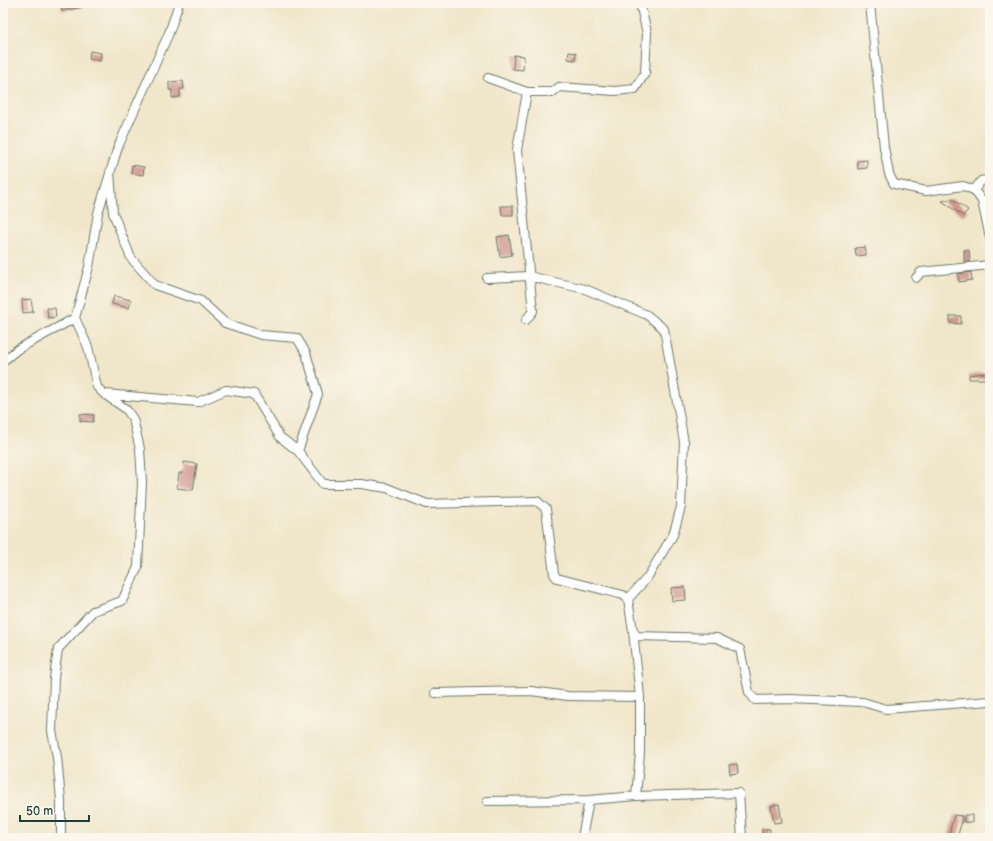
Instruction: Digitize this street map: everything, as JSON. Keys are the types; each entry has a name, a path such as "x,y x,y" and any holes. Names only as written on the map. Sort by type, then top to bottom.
{"street":[{"path":"61,838 61,800 57,757 52,731 54,678 58,649 93,611 122,601 138,567 142,482 140,449 133,419 126,409 104,394 97,387 88,347 75,318 89,268 98,213 118,147 169,33 179,3"},
{"path":"488,78 527,92 553,92 559,87 615,91 635,89 645,74 647,33 640,3"},
{"path":"870,3 884,147 889,174 894,184 926,191 963,186 974,190 982,201 990,238"},
{"path":"526,320 533,311 528,276 516,150 527,92"},
{"path":"110,172 113,213 131,258 155,285 201,301 225,324 261,335 297,338 306,353 318,394 298,452"},
{"path":"974,190 981,181 990,179"},
{"path":"916,278 921,272 990,265"},
{"path":"487,278 528,276 585,289 647,315 664,330 684,442 681,506 673,535 647,578 628,599"},
{"path":"3,361 18,349 75,318"},
{"path":"104,394 198,402 226,390 254,394 280,437 298,452 323,484 361,484 387,488 427,504 537,501 546,509 554,574 558,578 623,595 628,599 640,697 640,753 636,796"},
{"path":"633,631 637,636 717,638 740,649 749,692 754,700 789,699 862,702 886,709 990,701"},
{"path":"435,693 531,691 568,696 640,697"},
{"path":"487,801 589,800 636,796 738,793 742,838"},
{"path":"582,838 589,800"}],"building":[{"path":"60,3 82,3 83,7 62,11"},
{"path":"90,51 101,53 100,61 89,59"},
{"path":"569,52 576,53 575,60 568,59"},
{"path":"514,55 524,56 523,70 513,69"},
{"path":"183,81 184,89 180,89 180,97 172,98 172,90 169,90 169,82"},
{"path":"867,160 867,168 858,169 857,161"},
{"path":"132,165 144,167 143,175 131,173"},
{"path":"952,199 968,210 963,216 942,201"},
{"path":"501,206 513,206 513,215 502,215"},
{"path":"509,235 512,255 500,257 497,237"},
{"path":"865,247 866,255 856,256 855,248"},
{"path":"964,250 969,250 970,262 964,262"},
{"path":"971,272 972,280 959,282 958,274"},
{"path":"114,296 131,300 129,308 112,304"},
{"path":"31,299 33,312 23,313 22,300"},
{"path":"47,308 55,308 56,317 48,318"},
{"path":"950,316 961,316 961,324 950,323"},
{"path":"990,372 990,379 969,379 969,375"},
{"path":"80,414 94,415 93,422 80,421"},
{"path":"184,462 197,464 193,490 177,488 179,473 183,473"},
{"path":"685,587 686,600 672,601 671,588"},
{"path":"737,764 738,773 730,774 729,765"},
{"path":"779,804 782,822 774,823 771,806"},
{"path":"954,815 962,816 962,821 957,838 948,838"},
{"path":"964,815 972,815 972,822 964,822"},
{"path":"762,829 770,829 770,836 762,836"}]}
